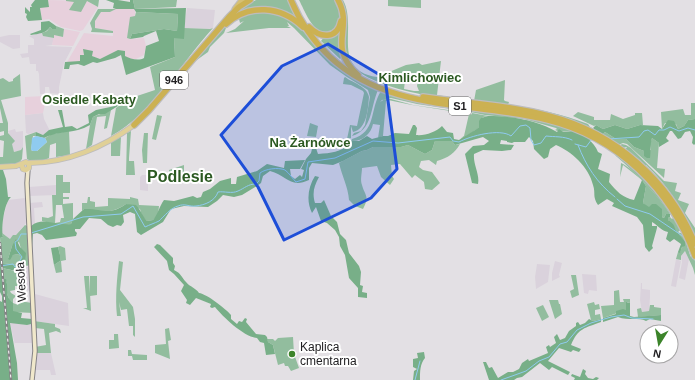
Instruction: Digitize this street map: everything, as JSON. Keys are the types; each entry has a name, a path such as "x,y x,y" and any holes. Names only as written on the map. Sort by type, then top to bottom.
{"highway":[{"path":"229,17 242,0"},
{"path":"229,17 239,7 250,0"},
{"path":"222,28 240,9 254,0"},
{"name":"S1","path":"291,0 300,18 325,52 344,69 382,90 423,101 534,116 571,125"},
{"name":"S1","path":"294,0 309,30 339,62 358,75 383,87 406,94 529,111 550,116 571,125 620,151 656,186 695,244"},
{"path":"222,28 232,19 244,13 266,9 288,15 309,30 322,36 328,36 336,32 340,26 341,10 337,0"},
{"path":"337,0 343,15 342,54 348,65 358,75"},
{"name":"946","path":"134,124 149,110 229,17"},
{"name":"946","path":"196,55 222,28"},
{"name":"S1","path":"687,231 694,254"}],"main road":[{"name":"946","path":"26,167 89,151 116,137 134,124"},
{"path":"0,167 26,167"},
{"name":"Wesoła","path":"26,167 35,351 32,380"}],"highlighted area":[{"path":"328,44 385,78 397,169 371,198 284,240 258,187 221,135 282,66"}],"shaded area":[{"path":"48,0 87,1 98,7 83,30 80,31 61,27 49,19 42,20 40,7 49,7"},
{"path":"187,8 215,10 213,28 184,28"},
{"path":"116,9 135,9 135,16 127,38 144,38 146,46 144,55 136,59 129,59 118,51 100,59 83,50 84,55 80,62 67,62 84,33 113,36 113,31 95,28 95,21 101,12 110,12"},
{"path":"64,29 80,32 73,46 52,45 54,35 63,37"},
{"path":"42,33 44,36 54,38 52,45 45,46 72,47 64,63 59,94 50,93 49,87 45,87 45,94 40,94 39,74 38,71 36,71 36,64 30,64 29,57 22,58 20,54 28,53 28,45 34,45 34,39 29,36"},
{"path":"20,35 20,48 13,49 0,42 0,37"},
{"path":"44,96 45,104 43,113 25,115 25,97"},
{"path":"43,113 44,119 50,131 43,135 36,132 26,133 25,115"},
{"path":"15,129 16,132 23,131 23,147 21,150 14,152 8,131"},
{"path":"142,175 148,175 148,191 140,190 140,177"},
{"path":"56,185 56,195 29,196 29,187"},
{"path":"25,198 26,223 16,235 10,239 2,233 3,218 8,200"},
{"path":"42,202 43,207 34,208 35,224 31,225 29,203"},
{"path":"685,251 689,259 685,280 679,278 682,262 681,256"},
{"path":"676,259 681,261 676,287 671,286"},
{"path":"555,261 562,263 559,275 560,277 552,281 552,273"},
{"path":"537,264 550,265 548,282 536,289 535,277"},
{"path":"27,266 29,269 30,291 26,290 16,271 19,268 21,270"},
{"path":"582,274 596,275 597,291 589,290 588,294 584,293"},
{"path":"641,283 642,289 650,290 649,311 642,312 640,300"},
{"path":"35,294 68,303 69,326 34,321 33,295"},
{"path":"32,319 34,343 15,343 15,345 10,322 27,325"},
{"path":"36,353 51,353 56,375 51,375 50,370 35,370"}],"green space":[{"path":"35,0 48,0 49,7 40,8 42,20 28,21 26,17 27,14 25,13 25,7 30,12 30,7 32,7 31,5"},
{"path":"66,0 99,0 98,7 87,1 81,12 69,10 74,2"},
{"path":"106,0 130,2 130,0 133,0 135,9 186,8 184,39 174,38 175,57 126,75 121,55 97,63 93,62 84,66 78,64 70,65 69,69 64,69 65,62 80,61 80,55 84,55 83,49 93,51 92,56 100,59 118,50 125,51 125,56 129,58 142,59 144,58 146,46 159,41 156,31 143,37 130,39 132,34 164,29 177,31 178,14 136,12 134,9 116,9 113,8 114,3"},
{"path":"133,0 177,0 176,7 135,9"},
{"path":"256,0 289,0 302,26 268,9 230,19 243,7"},
{"path":"299,0 335,0 339,9 340,18 336,28 328,32 322,32 317,29 308,19"},
{"path":"340,0 343,0 347,11 348,46 350,57 354,66 363,73 377,77 406,65 419,63 422,65 441,61 437,95 474,101 476,90 505,80 504,100 509,102 508,105 559,114 588,124 590,127 598,131 597,132 572,120 546,112 435,97 404,90 377,82 356,70 344,55","holes":["406,73 419,73 417,86 419,91 404,89"]},
{"path":"388,0 421,0 421,8 388,6"},
{"path":"98,9 116,9 110,12 101,12 95,21 95,28 113,31 113,33 91,32 92,29 90,23"},
{"path":"260,10 273,11 291,20 299,26 333,64 352,77 378,90 370,118 364,129 359,133 352,136 354,133 361,131 365,125 370,97 368,90 330,65 287,22 289,26 287,26 291,28 269,28 226,33 235,29 244,21 240,23 239,19 237,19 226,28 224,33 210,47 208,52 194,62 193,60 229,23 244,14"},
{"path":"136,12 178,14 177,31 164,29 132,34 130,39 127,38 130,17 135,16"},
{"path":"49,21 56,26 56,29 52,29 50,27 42,33 30,34 41,30 41,22"},
{"path":"341,25 342,57 340,59 321,41 324,37"},
{"path":"56,26 64,29 63,37 54,35 54,38 43,36 42,33 47,31 50,27 52,29 56,29"},
{"path":"310,26 323,34 329,33 336,29 329,34 323,35 317,33"},
{"path":"184,28 213,28 153,101 126,126 111,136 116,108 126,101 125,100 155,90 150,67 175,57 174,38 184,38"},
{"path":"20,74 21,96 1,100 8,123 8,133 15,141 12,144 14,152 21,150 23,147 22,159 18,164 0,165 0,157 3,157 4,141 0,140 0,136 4,135 4,131 0,132 0,123 3,123 0,108 0,79 3,78 9,82 13,81 13,79"},
{"path":"345,77 363,87 368,93 369,97 364,123 358,130 353,132 351,126 351,138 347,139 350,125 357,126 364,93 351,85 343,84"},
{"path":"381,91 453,108 417,104 391,98 386,99 413,105 469,113 471,115 472,113 488,116 483,117 478,128 461,138 464,136 469,114 457,114 457,112 412,105 388,100 386,101 383,136 378,138 380,125 373,124 372,128 365,137 359,140 351,141 352,139 360,136 369,126 377,98"},
{"path":"125,100 126,101 105,114 99,114 93,117 90,125 82,129 44,138 36,136 36,132 43,135 49,130 63,127 58,110 62,110 65,127 72,126 77,129 89,123 88,115 96,110 115,106"},
{"path":"691,103 695,103 695,119 688,120 684,126 678,129 676,124 665,123 662,129 661,112 683,109 685,115 691,115"},
{"path":"455,107 513,114 557,124 591,138 590,141 582,135 572,131 563,132 555,130 557,129 556,128 524,119 485,115 456,109"},
{"path":"111,110 107,128 104,129 106,116 97,117 92,145 86,149 90,125 93,117"},
{"path":"578,112 594,117 594,120 610,120 611,114 623,119 635,115 635,113 642,113 643,125 627,129 615,125 603,129 573,116"},
{"path":"157,115 162,116 156,140 152,139"},
{"path":"488,116 524,120 541,124 557,132 559,129 563,132 573,131 584,136 591,141 598,152 602,154 598,169 610,174 609,182 614,188 623,196 634,200 642,180 646,186 643,203 649,207 652,204 656,204 662,209 662,217 664,218 666,214 670,214 668,220 674,225 685,241 685,246 682,247 680,253 678,252 681,244 674,239 670,242 666,239 668,232 652,222 652,226 657,226 657,228 652,246 653,248 649,252 645,247 643,225 637,217 612,206 614,203 607,199 598,205 595,199 591,178 579,160 568,151 556,145 550,149 548,157 544,159 534,149 533,141 529,137 525,142 512,143 501,140 500,144 514,145 511,150 483,150 474,154 478,184 472,183 465,154 473,146 484,145 489,141 483,137 455,145 452,141 435,141 432,150 425,154 408,145 401,147 373,147 333,165 312,163 309,168 309,180 297,183 270,171 263,176 261,183 242,195 234,197 223,195 208,207 184,206 171,209 163,222 141,235 137,232 135,214 130,212 123,215 124,222 121,226 117,225 113,227 101,219 89,218 80,229 75,229 77,233 76,236 46,240 42,235 37,233 33,234 31,246 31,226 40,222 71,224 73,219 84,209 109,211 120,208 126,204 136,205 147,221 153,220 164,200 174,201 193,196 197,198 201,197 203,192 210,189 220,181 231,178 231,184 236,184 237,177 257,171 267,164 284,168 285,161 305,160 300,169 290,169 291,176 295,179 300,175 302,177 304,170 301,169 312,149 316,148 318,154 335,152 351,144 350,141 359,141 367,136 372,139 395,133 409,134 413,125 417,128 416,135 430,133 442,126 447,132 453,133 454,139 459,140 479,127 479,121 481,118"},
{"path":"695,119 694,145 692,143 693,137 690,131 685,132 681,138 678,139 672,131 670,131 666,138 669,141 659,147 659,143 652,138 650,158 644,156 644,151 634,147 626,139 616,139 605,132 602,135 593,128 596,125 603,129 615,125 627,129 640,125 658,126 662,129 668,120 674,121 678,129 684,126 688,120"},
{"path":"310,123 318,126 316,137 307,136"},
{"path":"69,131 70,155 56,157 56,143 50,145 49,158 47,160 33,162 27,159 25,136 36,132 36,136 33,136 31,150 37,151 47,142 45,138 52,134"},
{"path":"131,131 129,161 134,161 135,175 126,175 127,133"},
{"path":"605,132 616,139 626,139 634,147 644,151 651,150 650,144 652,138 659,143 657,168 665,169 664,178 627,144 623,143 618,145 602,135"},
{"path":"144,133 148,133 147,163 143,163 142,150"},
{"path":"121,137 120,156 111,156 111,142"},
{"path":"435,141 452,141 455,145 460,144 451,155 437,161 436,165 429,160 421,161 419,167 423,170 432,172 440,183 432,190 425,189 424,182 415,175 412,178 400,164 391,165 392,176 394,179 390,185 381,177 377,166 362,168 361,183 367,199 363,209 355,206 349,200 339,163 373,147 401,147 408,145 425,154 432,150"},
{"path":"622,144 631,148 664,181 677,183 675,191 681,193 678,200 689,204 685,213 695,228 695,240 690,229 691,227 689,227 672,199 674,198 668,189 646,165 644,166 625,150 627,147 622,148 619,146"},
{"path":"614,153 618,156 620,155 654,187 682,229 678,232 683,233 690,255 691,257 693,256 695,261 695,275 685,251 681,256 681,260 676,259 678,252 680,252 685,241 677,231 672,223 668,220 670,217 672,219 673,218 660,200"},
{"path":"621,163 627,166 642,180 623,165 620,177"},
{"path":"184,165 184,178 174,181 174,174 169,174 169,170"},
{"path":"0,170 3,170 6,179 8,197 11,197 4,216 2,228 3,237 0,238"},
{"path":"56,175 63,175 63,182 70,182 70,193 63,193 63,197 69,197 69,199 63,199 63,204 73,203 73,219 71,224 63,226 42,221 42,217 48,218 53,216 52,195 56,195","holes":["56,205 62,205 64,218 61,218 60,222 55,223"]},
{"path":"315,176 319,177 314,190 315,203 321,203 324,200 331,216 337,222 340,234 346,240 349,253 359,266 361,272 360,285 363,286 362,292 367,293 367,298 358,297 358,288 349,278 345,255 340,246 339,237 335,230 327,223 321,221 316,207 312,213 308,199 311,185"},
{"path":"642,180 670,214 666,214 664,218 643,203 646,186"},
{"path":"88,197 90,197 90,201 95,202 95,207 108,206 108,198 130,199 130,197 138,199 139,205 159,206 158,215 153,220 147,221 142,216 140,209 126,204 110,211 84,209 82,211 82,203 87,203"},
{"path":"25,225 27,226 30,246 29,265 24,265 19,268 25,262 19,242 12,246 8,259 13,255 19,254 21,258 17,265 2,263 0,238 3,237 2,233 10,239"},
{"path":"16,239 20,247 26,253 25,262 16,271 2,268 3,279 6,279 7,282 8,295 13,303 13,311 22,313 21,318 32,319 31,324 27,325 10,323 17,363 18,380 0,380 0,301 2,302 2,296 0,292 0,247 2,263 17,265 21,258 19,254 13,255 10,260 8,259"},
{"path":"157,244 160,245 173,258 173,263 175,266 174,270 180,274 188,284 199,293 207,296 221,306 231,315 231,319 237,324 239,321 242,322 245,318 247,319 246,322 256,334 265,335 267,337 268,342 273,345 275,354 266,355 264,343 240,330 228,321 215,307 210,307 211,304 196,298 190,305 186,303 187,300 181,291 184,285 169,270 167,261 154,247"},
{"path":"60,246 65,248 66,260 61,261 62,272 56,273 54,265 60,261 58,247"},
{"path":"58,247 60,261 54,265 51,248"},
{"path":"119,261 123,262 120,290 133,307 135,337 133,335 133,326 129,326 127,309 121,310 119,302 121,316 117,316 116,295"},
{"path":"2,268 17,272 24,286 15,286 15,290 10,291 16,296 13,299 13,303 18,305 20,301 32,303 33,313 13,312 7,293 7,282 3,279"},
{"path":"571,275 576,275 579,295 572,298 570,291 574,289"},
{"path":"84,276 89,276 91,311 83,308 87,308"},
{"path":"90,276 97,276 97,295 90,296"},
{"path":"619,290 620,302 624,302 623,299 630,299 630,303 627,302 626,310 603,318 601,306 614,305 614,291"},
{"path":"549,300 558,300 560,304 562,314 555,319"},
{"path":"594,302 595,305 599,304 600,309 595,310 595,315 600,314 601,319 593,321 591,320 587,304"},
{"path":"626,302 630,303 630,316 661,315 661,321 650,319 646,321 618,317 603,322 603,318 616,314 616,311 623,309 626,310"},
{"path":"543,305 549,317 542,321 536,308"},
{"path":"650,305 661,308 661,315 638,317 637,309 641,308 642,312 649,311"},
{"path":"589,319 593,321 601,319 601,322 583,329 576,335 571,345 581,349 579,352 573,350 571,352 559,348 548,361 570,372 568,375 552,367 549,370 540,363 522,377 514,380 489,380 483,362 486,362 489,368 492,367 498,378 508,372 513,372 519,369 522,363 528,359 529,361 548,353 546,347 549,345 550,347 556,343 554,337 557,334 560,340 565,338 569,331 576,326 576,323 578,322 580,325"},
{"path":"34,321 55,324 55,327 60,329 61,333 56,331 49,333 51,353 36,353 35,347 46,345 44,329 35,328"},
{"path":"169,328 171,340 168,341 170,359 155,353 155,345 166,344 165,329"},
{"path":"114,334 118,334 119,348 109,349 109,340 114,340"},
{"path":"293,337 294,354 299,368 291,371 288,366 285,366 284,363 278,365 273,345 268,342 267,339 273,339 275,341 278,338"},
{"path":"128,350 131,350 132,354 147,355 147,360 133,360 132,356 128,356"},
{"path":"424,352 425,358 421,365 420,380 413,380 414,371 417,369 413,367 413,359 418,358 417,353"},
{"path":"583,369 586,371 585,374 588,378 599,378 597,380 574,380 575,378 571,376 572,374 580,377"}],"water":[{"path":"36,136 45,138 47,142 37,151 33,151 31,150 32,138"}],"waterway":[{"path":"31,233 83,217 121,214 133,206 145,227 159,221 173,208 183,205 203,205 215,198 218,192 236,192 249,185 256,184 259,181 260,173 265,170 285,170 296,182 305,179 308,162 335,158 373,141 398,143 450,137 453,141 459,142 477,135 493,133 511,136 520,126 526,125 530,128 531,140 534,145 541,143 546,136 562,137 572,140"},
{"path":"601,134 608,139 639,137 644,131 648,130 655,135 659,130 664,130 670,127 679,131 688,128 695,130"},
{"path":"575,144 586,147 592,139"},
{"path":"578,145 593,174 615,197"},
{"path":"617,199 625,206 650,214 684,237"},
{"path":"0,266 13,264 15,267 17,266 22,257 16,249 15,242 21,234 27,234"},
{"path":"501,380 526,371 539,361 549,357 560,344 567,342 577,330 591,323 624,315 632,318 653,319"},
{"path":"415,380 420,361"}],"railway":[{"path":"0,243 11,380"}],"place":[{"name":"Kaplica cmentarna","path":"292,354"}],"district":[{"name":"Kimlichowiec","path":"420,77"},
{"name":"Osiedle Kabaty","path":"89,99"},
{"name":"Na Żarnówce","path":"310,142"},
{"name":"Podlesie","path":"180,176"}]}
